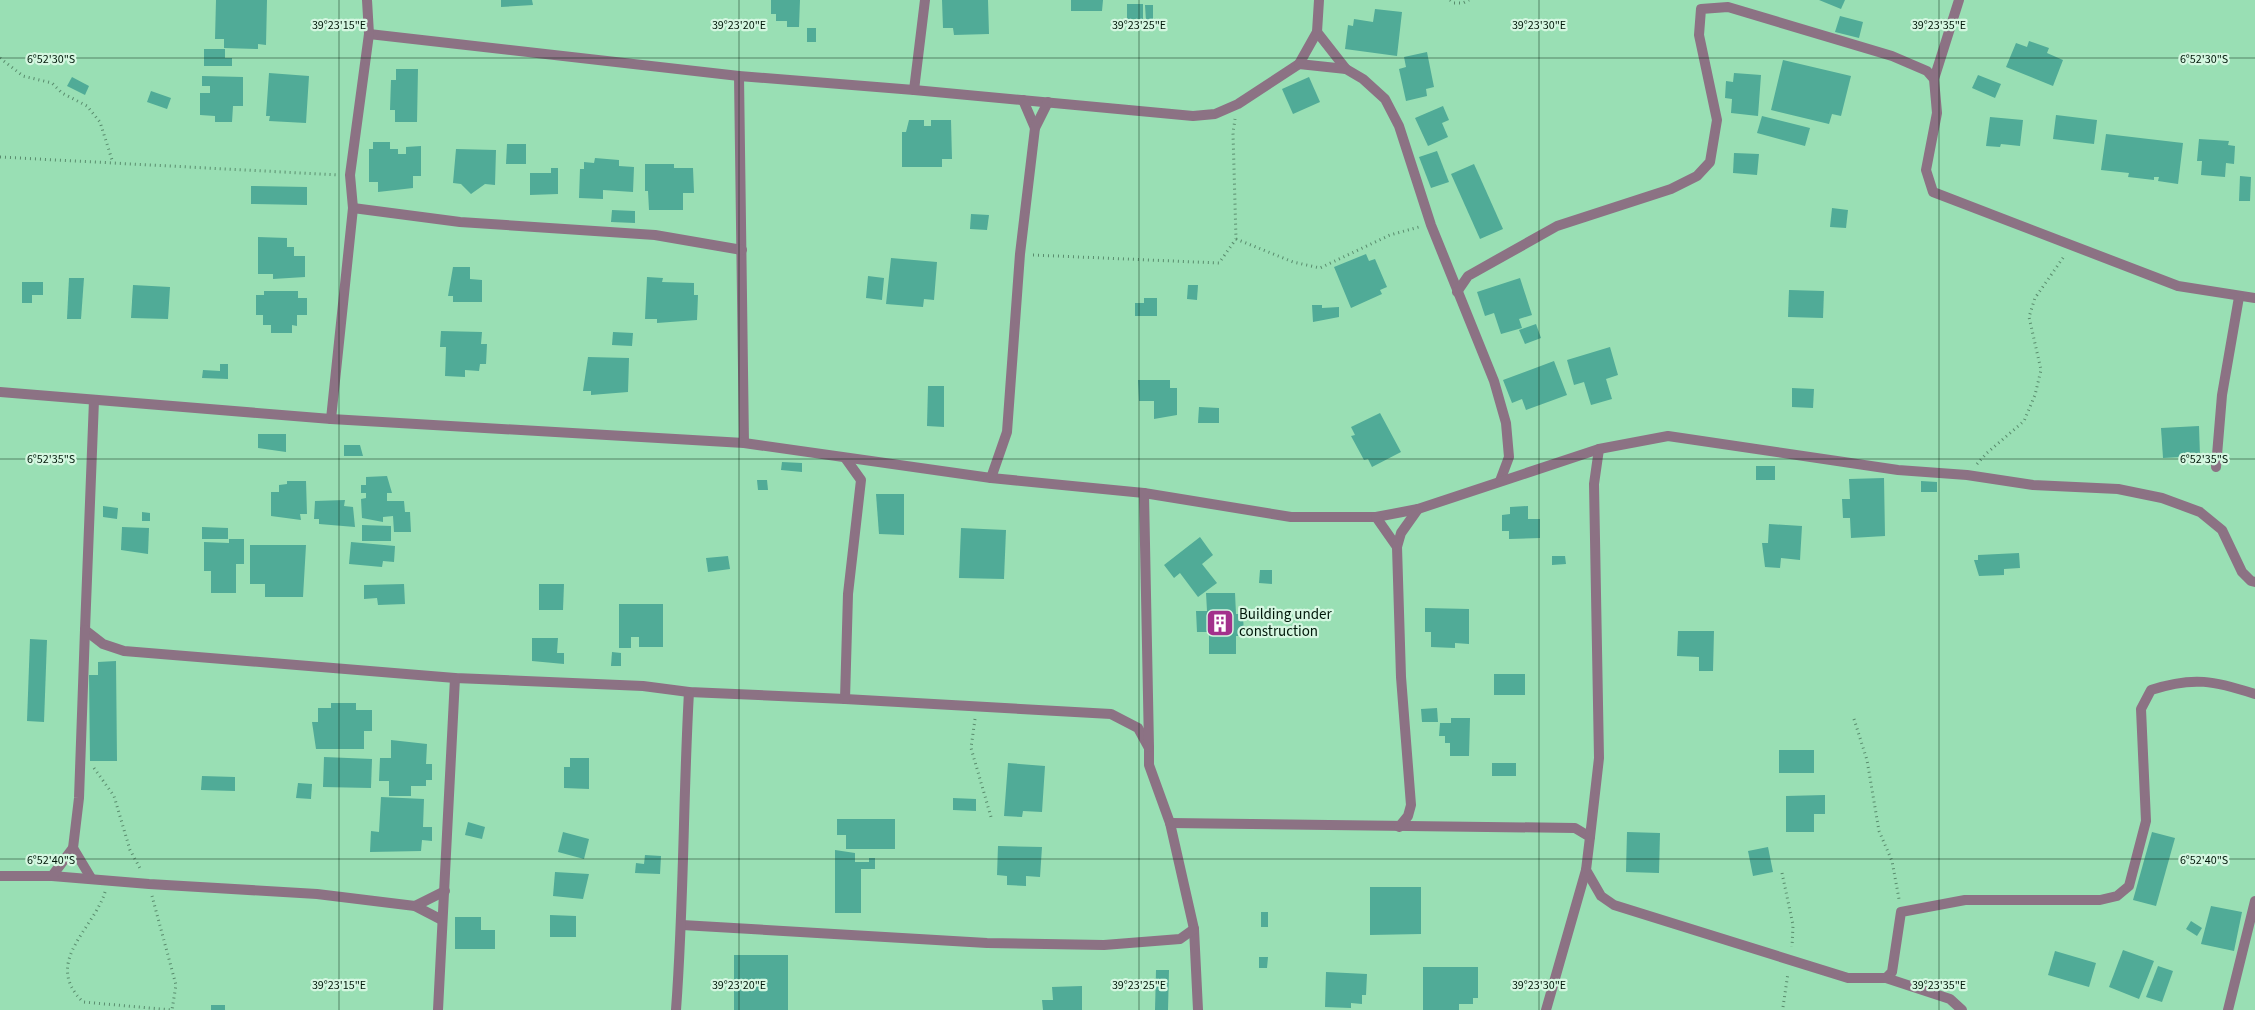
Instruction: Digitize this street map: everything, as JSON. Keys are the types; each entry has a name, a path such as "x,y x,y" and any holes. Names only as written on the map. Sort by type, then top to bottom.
{"street":[{"path":"331,419 353,208 350,175 369,34 367,0"},
{"path":"914,90 925,0"},
{"path":"369,34 739,76 1193,116 1215,114 1238,104 1299,64 1317,32 1319,0"},
{"path":"1959,0 1934,79 1937,113 1926,170 1933,192 2178,286 2255,298"},
{"path":"1457,292 1468,276 1557,226 1671,189 1697,176 1710,162 1717,120 1700,35 1701,9 1728,7 1750,13 1892,56 1927,71 1934,79"},
{"path":"1317,32 1346,69 1364,79 1384,99 1395,119 1431,225 1494,381 1506,423 1509,457 1500,481"},
{"path":"1299,64 1346,69"},
{"path":"739,76 744,443"},
{"path":"1024,100 1035,128"},
{"path":"992,478 1007,432 1020,254 1035,128 1048,102"},
{"path":"353,208 460,222 656,236 742,250"},
{"path":"2216,467 2222,395 2240,297"},
{"path":"0,392 331,419 744,443 846,459 992,478 1144,493 1291,518 1376,517 1418,509 1599,449 1668,436 1898,470 1967,475 2033,486 2118,489 2162,498 2200,512 2222,530 2242,572 2251,582 2255,582"},
{"path":"52,876 73,848 80,798 94,400"},
{"path":"1546,1010 1586,870 1599,758 1594,484 1599,449"},
{"path":"845,698 848,594 861,480 846,459"},
{"path":"1144,493 1149,764 1170,823 1194,929 1198,1010"},
{"path":"1399,827 1408,816 1411,806 1401,677 1397,548 1401,533 1418,509"},
{"path":"1376,517 1397,548"},
{"path":"85,630 103,644 124,651 456,678 643,686 689,692 845,698 1111,714 1138,728 1149,748"},
{"path":"438,1010 456,678"},
{"path":"1886,978 1892,972 1901,912 1965,900 2100,900 2117,896 2129,886 2146,821 2141,710 2151,690 2171,683 2194,680 2224,684 2255,694"},
{"path":"676,1010 682,926 683,805 689,692"},
{"path":"1170,823 1575,828 1590,837"},
{"path":"73,848 91,878"},
{"path":"1586,870 1602,896 1614,905 1848,978 1886,978 1950,999 1962,1010"},
{"path":"0,876 91,878 149,884 317,894 416,906 442,920"},
{"path":"416,906 445,891"},
{"path":"2228,1010 2236,971 2255,901"},
{"path":"682,926 987,943 1104,945 1180,939 1194,929"}],"path":[{"path":"1450,0 1454,3 1464,3 1470,0"},
{"path":"0,58 23,76 52,83 62,93 87,106 100,122 114,163"},
{"path":"1020,254 1219,263 1236,239 1233,133 1238,104"},
{"path":"0,157 350,175"},
{"path":"1236,239 1293,262 1320,268 1390,235 1431,225"},
{"path":"1967,475 1987,453 2024,421 2035,395 2041,370 2028,317 2035,298 2071,246"},
{"path":"976,706 971,748 991,817"},
{"path":"1854,719 1867,760 1879,831 1892,861 1901,912"},
{"path":"80,756 98,772 114,796 130,850 149,884 176,985 172,1010 83,1002 74,994 68,979 70,956 81,932 102,903 109,880"},
{"path":"1782,873 1793,926 1783,1007"}],"building":[{"path":"216,0 267,0 266,45 258,44 258,49 224,48 224,39 215,39"},
{"path":"501,0 532,0 533,5 501,7"},
{"path":"771,0 800,0 799,27 787,27 787,21 776,21 776,14 771,14"},
{"path":"942,0 988,0 989,34 954,35 953,28 943,28"},
{"path":"1071,0 1103,0 1102,11 1071,11"},
{"path":"1819,0 1845,0 1841,9"},
{"path":"1127,4 1143,4 1143,19 1127,19"},
{"path":"1145,5 1153,5 1153,21 1146,21"},
{"path":"1375,9 1402,12 1397,56 1345,49 1348,25 1353,26 1354,19 1373,22"},
{"path":"1840,16 1863,22 1859,38 1835,32"},
{"path":"807,28 816,28 816,42 807,42"},
{"path":"2029,41 2049,48 2047,53 2063,60 2053,86 2006,67 2016,43 2027,47"},
{"path":"204,49 225,49 225,58 232,58 232,66 204,66"},
{"path":"1427,52 1434,87 1426,89 1427,96 1406,101 1399,69 1406,67 1404,57"},
{"path":"1783,60 1851,76 1841,116 1832,114 1829,124 1771,110"},
{"path":"396,69 418,69 417,122 395,122 395,110 390,110 391,80 396,80"},
{"path":"269,73 309,76 306,123 269,121 270,116 266,116"},
{"path":"1734,73 1761,75 1758,116 1731,113 1732,99 1725,98 1726,81 1733,82"},
{"path":"1978,75 2001,84 1995,98 1972,88"},
{"path":"202,76 243,77 243,106 233,106 232,122 215,122 215,116 200,115 200,93 210,93 210,86 202,86"},
{"path":"72,77 89,86 85,95 67,86"},
{"path":"1309,77 1320,102 1293,114 1282,89"},
{"path":"151,91 171,98 167,109 147,102"},
{"path":"1443,106 1449,120 1442,123 1448,137 1428,146 1415,118"},
{"path":"2056,115 2097,120 2094,144 2053,139"},
{"path":"1762,116 1810,128 1805,146 1757,133"},
{"path":"1990,117 2023,120 2020,146 2001,144 2000,147 1986,146"},
{"path":"909,120 924,120 924,126 931,126 931,120 951,120 952,159 942,159 942,167 902,167 902,132 906,132"},
{"path":"2106,134 2183,143 2178,184 2158,181 2159,177 2154,177 2154,180 2128,177 2129,173 2101,170"},
{"path":"2199,139 2229,141 2228,145 2235,146 2234,164 2226,163 2225,177 2201,175 2202,161 2197,161"},
{"path":"373,142 390,142 390,149 398,149 398,154 406,154 406,147 421,146 421,176 413,176 413,188 378,192 378,182 369,182 369,149 373,149"},
{"path":"507,144 526,144 526,164 506,164"},
{"path":"456,149 496,150 495,185 485,184 471,194 461,184 453,183"},
{"path":"1437,151 1449,182 1431,188 1419,157"},
{"path":"1734,153 1759,154 1757,175 1733,173"},
{"path":"595,158 619,160 619,166 634,167 633,192 603,190 603,199 579,198 580,169 584,169 584,162 594,163"},
{"path":"645,164 674,164 674,168 693,168 694,193 683,193 683,210 649,210 648,191 645,191"},
{"path":"1474,164 1503,229 1480,239 1451,174"},
{"path":"551,168 558,168 558,194 530,195 530,173 551,173"},
{"path":"2240,176 2251,177 2250,201 2239,201"},
{"path":"251,186 307,187 307,205 251,204"},
{"path":"1832,208 1848,210 1846,228 1830,227"},
{"path":"612,210 635,211 635,223 611,222"},
{"path":"971,214 989,215 987,230 970,229"},
{"path":"258,237 287,238 287,247 294,247 294,256 305,256 305,277 273,279 273,274 258,274"},
{"path":"1366,254 1369,261 1375,259 1387,287 1380,290 1382,294 1351,308 1334,267"},
{"path":"891,258 937,262 934,300 924,299 923,307 886,304"},
{"path":"453,267 470,267 470,279 482,280 482,302 453,302 453,296 448,296"},
{"path":"868,276 884,278 882,300 866,298"},
{"path":"647,277 663,278 662,282 694,283 694,295 698,295 697,320 657,323 657,319 645,319"},
{"path":"69,278 84,278 81,319 67,319"},
{"path":"1520,278 1532,315 1519,319 1522,328 1501,334 1494,313 1485,316 1477,292"},
{"path":"22,282 43,282 43,295 32,295 32,303 22,303"},
{"path":"133,285 170,287 168,319 131,318"},
{"path":"1188,285 1198,285 1197,300 1187,299"},
{"path":"1789,290 1824,291 1823,318 1788,317"},
{"path":"264,291 298,291 298,298 307,298 307,315 297,315 297,326 292,325 292,333 271,333 271,325 263,325 263,315 256,315 256,295 264,295"},
{"path":"1144,298 1157,298 1157,316 1135,316 1135,303 1144,303"},
{"path":"1312,305 1322,305 1322,308 1339,307 1339,317 1313,322"},
{"path":"1536,324 1541,338 1525,344 1519,330"},
{"path":"441,331 482,332 481,344 487,344 486,364 480,364 479,371 465,370 465,377 445,376 446,347 440,347"},
{"path":"613,332 633,333 632,346 612,345"},
{"path":"1610,347 1618,375 1606,379 1612,399 1591,405 1584,382 1574,385 1567,360"},
{"path":"588,357 629,358 628,392 591,395 591,391 583,391"},
{"path":"1554,361 1567,395 1526,410 1522,399 1512,403 1503,380"},
{"path":"220,364 228,364 228,379 202,378 203,370 220,371"},
{"path":"1138,380 1170,380 1170,388 1177,388 1177,415 1154,419 1154,401 1139,401"},
{"path":"928,386 944,386 944,427 927,426"},
{"path":"1792,388 1814,389 1813,408 1792,407"},
{"path":"1199,407 1219,408 1219,423 1198,423"},
{"path":"1380,413 1401,452 1372,467 1368,459 1364,460 1351,436 1355,435 1351,427"},
{"path":"2199,426 2200,456 2163,458 2161,428"},
{"path":"258,434 286,434 286,452 258,448"},
{"path":"344,445 360,445 363,456 344,456"},
{"path":"782,462 802,463 802,472 781,470"},
{"path":"1756,466 1775,466 1775,480 1756,480"},
{"path":"387,476 392,493 387,493 387,501 404,501 405,512 410,512 411,532 394,532 393,516 383,517 383,522 362,518 361,499 366,498 366,493 361,493 361,485 366,485 366,477"},
{"path":"1884,478 1885,536 1851,538 1850,518 1843,518 1842,499 1850,499 1849,479"},
{"path":"757,480 767,480 768,490 758,490"},
{"path":"287,481 306,481 307,514 300,514 301,520 271,516 271,492 279,492 279,485 287,484"},
{"path":"1921,481 1937,482 1937,492 1921,492"},
{"path":"876,494 904,494 904,535 879,534"},
{"path":"345,500 344,506 353,507 355,527 319,524 319,519 314,519 315,501"},
{"path":"103,506 118,508 117,519 103,517"},
{"path":"1528,506 1528,519 1540,519 1540,538 1509,539 1509,531 1502,531 1502,515 1510,514 1510,507"},
{"path":"142,512 150,513 150,521 142,521"},
{"path":"1769,524 1802,526 1800,560 1781,558 1780,568 1765,567 1762,543 1768,543"},
{"path":"362,525 391,526 391,541 362,541"},
{"path":"122,527 149,528 148,554 121,550"},
{"path":"202,527 228,528 228,539 202,539"},
{"path":"961,528 1006,530 1004,579 959,578"},
{"path":"1200,537 1213,555 1202,564 1217,583 1198,597 1180,573 1174,578 1164,565"},
{"path":"229,539 244,539 244,564 236,564 236,593 211,593 211,571 204,571 204,542 229,543"},
{"path":"351,542 395,546 394,562 383,561 382,567 349,564"},
{"path":"250,545 306,545 303,597 265,597 265,584 250,584"},
{"path":"2019,553 2020,568 2004,569 2004,575 1979,576 1974,560 1978,560 1978,555"},
{"path":"728,556 730,569 708,572 706,558"},
{"path":"1552,556 1565,556 1566,564 1552,565"},
{"path":"1260,570 1272,570 1272,584 1259,583"},
{"path":"404,584 405,604 378,605 377,598 364,599 364,585"},
{"path":"539,584 564,584 563,610 539,610"},
{"name":"Building under construction","path":"1206,593 1235,593 1236,614 1243,614 1244,636 1236,636 1236,654 1209,654 1209,632 1197,632 1196,611 1207,611"},
{"path":"619,604 663,604 663,647 639,647 639,637 631,637 631,648 619,648"},
{"path":"1425,608 1469,609 1469,644 1455,643 1455,648 1431,647 1431,632 1425,632"},
{"path":"1678,631 1714,631 1713,671 1699,671 1699,657 1677,656"},
{"path":"532,638 558,638 557,653 564,653 564,664 532,661"},
{"path":"30,639 47,640 44,722 27,721"},
{"path":"612,652 621,653 621,666 611,666"},
{"path":"116,661 117,761 90,761 89,675 98,675 98,662"},
{"path":"1494,674 1525,674 1525,695 1494,695"},
{"path":"331,703 356,703 356,710 372,710 372,731 364,731 364,749 316,749 312,722 318,722 318,708 331,708"},
{"path":"1437,708 1438,722 1422,722 1421,709"},
{"path":"1451,718 1470,718 1469,756 1450,756 1450,743 1445,743 1445,736 1439,736 1440,723 1451,723"},
{"path":"391,740 427,744 426,764 432,764 432,780 426,780 426,786 411,786 411,796 389,796 389,781 379,781 380,758 391,758"},
{"path":"1779,750 1814,750 1814,773 1779,773"},
{"path":"324,757 372,759 371,788 323,787"},
{"path":"570,758 589,758 589,789 564,788 564,767 570,767"},
{"path":"1008,763 1045,766 1042,812 1023,811 1022,817 1004,816"},
{"path":"1492,763 1516,763 1516,776 1492,776"},
{"path":"202,776 235,777 235,791 201,790"},
{"path":"298,783 312,784 311,799 296,798"},
{"path":"1825,795 1825,814 1814,814 1814,832 1786,832 1786,796"},
{"path":"381,797 424,799 423,827 432,827 432,841 422,840 421,851 370,852 371,831 379,832"},
{"path":"953,798 976,799 976,811 953,810"},
{"path":"837,819 895,819 895,849 846,849 846,835 837,835"},
{"path":"468,822 485,827 482,839 465,835"},
{"path":"563,832 589,839 584,859 558,852"},
{"path":"1627,832 1660,833 1659,873 1626,872"},
{"path":"2152,832 2175,838 2156,906 2133,900"},
{"path":"998,846 1042,847 1040,877 1026,876 1026,886 1007,885 1007,876 997,875"},
{"path":"1768,847 1773,872 1753,876 1748,851"},
{"path":"835,850 855,853 855,862 869,862 869,858 875,858 875,869 861,869 861,913 835,913"},
{"path":"645,855 661,856 660,874 635,873 636,863 644,864"},
{"path":"555,872 589,874 583,899 553,896"},
{"path":"1370,887 1421,887 1421,934 1370,935"},
{"path":"2211,906 2242,912 2234,951 2201,944"},
{"path":"1261,912 1268,912 1268,927 1261,927"},
{"path":"550,915 576,916 576,937 550,937"},
{"path":"455,917 481,917 481,930 495,930 495,949 455,949"},
{"path":"2191,921 2202,928 2197,936 2186,929"},
{"path":"2123,950 2154,961 2139,999 2109,987"},
{"path":"2055,951 2096,963 2089,987 2048,975"},
{"path":"734,955 788,955 788,1010 734,1010"},
{"path":"1259,957 1268,957 1267,968 1259,968"},
{"path":"2158,966 2173,971 2162,1002 2146,997"},
{"path":"1423,967 1478,967 1478,998 1473,998 1473,1004 1459,1004 1459,1010 1423,1010"},
{"path":"1156,970 1169,970 1168,1010 1155,1010"},
{"path":"1326,972 1367,974 1366,995 1362,995 1362,1004 1351,1003 1351,1008 1325,1007"},
{"path":"1082,986 1082,1010 1043,1010 1042,1000 1053,1000 1052,987"},
{"path":"211,1005 225,1005 225,1010 211,1010"}],"place":[{"name":"Building under construction","path":"1220,623"}]}
